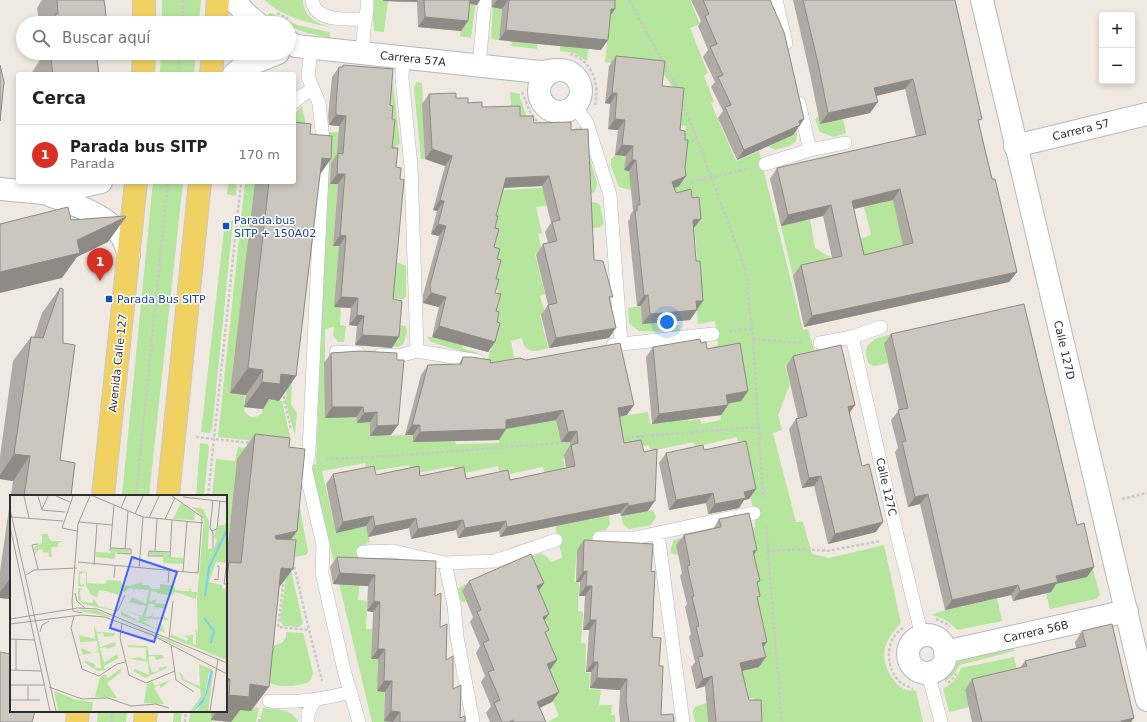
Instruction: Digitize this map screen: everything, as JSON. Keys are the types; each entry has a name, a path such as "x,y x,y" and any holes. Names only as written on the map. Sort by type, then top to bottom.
{"main road":[{"path":"144,0 144,16"},
{"path":"217,16 218,0"},
{"path":"143,72 144,60"},
{"path":"211,72 212,60"},
{"name":"Avenida Calle 127","path":"103,495 136,184"},
{"path":"168,495 200,184"},
{"path":"77,722 78,712"},
{"path":"145,722 146,712"}],"street":[{"path":"234,0 249,16"},
{"name":"Calle 127D","path":"982,0 1015,146 1147,700"},
{"name":"Carrera 57A","path":"296,48 403,57 530,72 562,70 569,72 578,81 580,95 574,106"},
{"name":"Carrera 57A","path":"237,72 243,67 261,60"},
{"path":"538,91 539,84 543,78 554,70"},
{"path":"530,72 536,80 543,105 555,112 562,112 574,106"},
{"name":"Carrera 57","path":"1015,146 1147,114"},
{"path":"0,189 44,193 92,184"},
{"path":"44,193 94,214 114,227 123,238 129,255"},
{"name":"Carrera 56B","path":"945,652 1126,611"},
{"path":"922,636 934,637 940,641 944,646 945,652 943,664 938,669 928,673 919,672 912,665 908,654 912,643 917,638 922,636"}],"lane":[{"path":"312,0 314,8 326,16 334,18 365,19"},
{"path":"362,54 367,0"},
{"path":"479,66 485,0"},
{"path":"776,0 788,53"},
{"path":"296,55 308,77 319,103 323,132 308,459 305,467 322,546 322,573 345,674 359,722"},
{"path":"403,57 401,70 411,166 417,351"},
{"path":"296,100 313,89"},
{"path":"796,90 810,150"},
{"path":"574,106 587,123 610,195 621,344"},
{"path":"765,164 810,150 845,142"},
{"path":"820,343 852,337 882,327"},
{"path":"599,348 621,344 713,334"},
{"name":"Calle 127C","path":"852,337 897,535 922,636"},
{"path":"336,352 399,356 417,351 484,362"},
{"path":"599,538 635,538 716,520 761,513"},
{"path":"658,534 683,722"},
{"path":"363,552 393,551 446,563 495,561 556,540"},
{"path":"446,563 454,605 457,638 473,722"},
{"path":"928,673 941,722"},
{"path":"269,701 286,702 315,700 351,692"},
{"path":"308,722 308,713 315,700"}],"path":[{"path":"182,16 183,0"},
{"path":"629,0 683,99 745,268 753,339 761,513 767,551 782,722"},
{"path":"178,72 179,60"},
{"path":"674,184 711,178 765,164"},
{"path":"136,495 168,184"},
{"path":"208,495 241,184"},
{"path":"713,334 752,328"},
{"path":"753,339 812,344 820,343"},
{"path":"620,438 758,428"},
{"path":"218,439 254,444"},
{"path":"308,459 391,456 573,442"},
{"path":"767,551 804,549 827,551 880,541 897,535"},
{"path":"286,560 292,562 309,630"},
{"path":"270,626 278,627"},
{"path":"111,722 112,712"},
{"path":"185,722 186,712"}],"green space":[{"path":"162,0 201,0 200,16 162,16"},
{"path":"265,0 303,0 305,11 308,15 321,24 332,28 296,18 296,16 288,15 272,6"},
{"path":"372,0 388,0 384,32 374,31"},
{"path":"476,0 471,38 460,36 464,4"},
{"path":"493,0 499,8 502,9 499,40 491,39"},
{"path":"611,0 690,0 700,24 690,28 708,73 704,76 714,102 711,103 736,161 759,151 803,330 808,329 816,357 785,365 790,384 778,415 782,430 773,433 796,522 803,522 812,554 829,558 884,545 901,623 895,629 887,642 884,655 885,662 887,669 898,685 905,690 916,691 923,722 756,722 754,698 749,698 747,686 738,688 734,673 760,667 757,653 744,530 755,527 754,513 737,437 695,447 694,442 651,451 649,445 609,454 607,450 563,459 576,521 609,515 610,524 606,530 598,531 597,550 577,549 574,582 579,582 578,611 583,612 581,643 586,644 585,673 590,673 589,689 601,690 599,705 612,705 611,715 615,715 615,722 547,722 559,716 547,687 547,673 551,670 544,655 462,591 466,602 462,602 460,599 458,589 462,586 540,553 546,556 551,562 562,558 543,467 500,476 498,466 456,475 454,466 412,474 409,465 367,472 365,463 322,471 336,532 366,526 370,542 363,546 358,600 367,601 366,629 372,629 371,659 378,659 377,691 385,692 384,721 393,722 372,722 311,466 316,464 329,132 342,132 334,184 338,184 333,245 340,246 334,307 341,307 340,325 346,326 344,342 338,342 333,335 334,327 325,329 325,417 356,417 357,423 370,422 370,436 413,435 413,442 455,441 456,444 499,443 497,380 485,371 497,323 490,321 498,290 490,288 488,257 489,238 502,190 553,187 553,205 536,207 542,233 538,234 542,252 535,254 545,294 540,296 545,313 540,315 548,348 536,351 530,350 524,346 522,338 511,341 515,362 556,420 559,434 571,432 611,418 648,412 650,424 657,423 685,408 688,421 700,419 701,424 721,420 719,405 699,352 718,345 715,321 698,324 693,258 697,257 692,192 638,192 619,187 611,166 611,159 615,155 626,156 625,170 684,149 686,126 677,125 680,97 660,69 605,62"},
{"path":"271,13 278,16 269,16 267,15"},
{"path":"296,25 329,32 330,38 307,33 296,29"},
{"path":"513,36 538,39 537,49 511,46"},
{"path":"563,41 589,44 587,61 574,53 560,51 560,46 562,46"},
{"path":"161,60 195,60 194,72 160,72"},
{"path":"390,79 393,84 400,143 395,148 372,146"},
{"path":"416,82 422,83 425,159 421,159 414,88"},
{"path":"510,92 520,94 526,114 526,126 512,116"},
{"path":"302,106 306,126 296,154 296,113"},
{"path":"819,116 843,119 846,133 834,137 820,132 815,119"},
{"path":"797,125 797,137 794,144 775,150 767,146 793,135"},
{"path":"581,127 597,183 595,192 585,195 563,132"},
{"path":"153,184 183,184 149,495 122,495"},
{"path":"228,184 237,184 236,196 227,194"},
{"path":"245,184 255,184 244,410 248,415 257,417 262,413 264,399 282,401 290,436 289,445 218,437"},
{"path":"905,197 905,254 857,265 851,242 871,235 864,207"},
{"path":"592,202 600,205 604,224 600,227 591,229 563,212"},
{"path":"810,219 815,248 832,258 834,267 793,276 781,226"},
{"path":"225,221 233,221 212,430 210,433 201,432"},
{"path":"393,263 399,263 406,266 406,297 403,299 390,298"},
{"path":"641,306 665,322 666,326 679,325 680,332 639,331 629,323 628,308"},
{"path":"395,324 406,326 407,333 403,344 398,347 369,343"},
{"path":"894,333 896,341 884,344 888,363 874,366 868,363 866,354 867,346 875,339"},
{"path":"427,337 463,345 462,348 478,353 477,356 431,342"},
{"path":"289,376 292,376 291,405 297,413 295,435 285,401"},
{"path":"200,443 208,444 209,447 204,495 196,495"},
{"path":"238,447 289,452 236,470 227,554 227,495 212,495 216,459 235,461"},
{"path":"293,507 300,508 308,552 306,555 289,558"},
{"path":"653,510 656,517 651,525 629,529 623,524 621,516"},
{"path":"740,525 677,545 678,555 671,553 674,540"},
{"path":"1092,566 1100,595 1096,599 1050,609 1046,593 1049,586 1087,577"},
{"path":"287,570 291,571 303,623 299,627 284,626 280,621"},
{"path":"997,598 1002,621 957,630 946,620 931,615 945,610"},
{"path":"286,632 303,633 304,635 313,673 311,680 307,683 292,686 280,686 269,683 270,647 282,643 286,637"},
{"path":"1013,648 1014,651 960,665 954,674 945,682 944,678 957,662"},
{"path":"1014,657 1019,678 965,690 969,707 949,712 943,689 954,680 961,668"},
{"path":"707,703 708,722 695,722 693,712 695,707"},
{"path":"252,707 259,708 256,722 231,722 233,709"},
{"path":"263,708 284,710 296,717 298,722 260,722"},
{"path":"98,712 127,712 126,722 97,722"},
{"path":"174,712 182,712 181,722 173,722"},
{"path":"190,712 212,712 212,722 189,722"}],"building":[{"path":"57,0 104,0 106,16 55,16 55,14 58,14"},
{"path":"424,0 470,0 468,21 425,17"},
{"path":"509,0 615,0 615,9 611,9 608,40 506,30"},
{"path":"703,0 770,0 784,32 804,119 799,121 800,125 744,150 725,107 731,105 718,77 723,75 710,47 717,44 705,16 709,14"},
{"path":"803,0 955,0 982,119 978,120 992,179 995,179 1017,272 812,316 801,265 842,256 831,205 788,215 777,168 926,134 913,79 874,88 878,102 828,113","holes":["900,189 913,243 864,255 852,201"]},
{"path":"616,56 665,61 662,86 684,88 680,130 685,131 685,140 688,140 685,168 686,176 672,182 676,193 691,189 692,198 699,197 701,219 693,220 696,261 700,261 703,301 696,301 697,310 650,314 648,295 644,296 635,211 637,211 637,205 640,205 636,160 632,160 633,146 622,145 625,120 615,119 617,93 612,93"},
{"path":"51,60 97,60 99,72 53,72"},
{"path":"0,65 4,82 0,121"},
{"path":"343,65 393,69 390,105 393,106 392,119 395,120 392,148 398,148 396,167 401,168 400,179 404,180 393,299 402,301 399,337 362,335 364,316 357,315 358,298 341,297 346,236 340,235 345,174 337,174 338,153 343,154 346,116 336,115 336,106 339,67 343,67"},
{"path":"456,93 456,98 468,98 468,103 482,102 482,107 520,106 520,116 533,116 534,123 571,122 571,130 588,129 594,260 603,261 613,297 609,297 616,328 556,338 548,305 557,303 543,244 557,241 552,222 560,220 549,176 506,178 496,216 498,216 495,228 499,229 494,247 500,249 497,259 501,260 496,279 499,279 495,293 501,294 496,311 499,312 497,322 500,323 495,342 439,326 446,297 431,293 430,285 446,226 438,224 444,201 440,200 452,156 432,149 429,94"},
{"path":"296,122 311,124 310,134 332,136 331,159 322,158 296,376 281,374 280,384 262,382 263,370 248,368 269,184 296,184"},
{"path":"68,207 71,220 126,217 77,240 80,253 0,272 0,224"},
{"path":"60,288 63,289 63,343 75,345 60,460 75,463 71,495 24,495 30,456 14,454 31,337 43,338"},
{"path":"1024,304 1077,525 1084,523 1094,567 1056,576 1058,582 1020,591 1018,585 952,600 928,494 915,497 902,442 906,441 898,410 908,408 891,334"},
{"path":"700,339 701,343 706,342 707,349 740,343 748,391 726,395 728,405 659,414 653,347"},
{"path":"620,343 634,405 618,408 624,443 641,440 644,452 657,449 655,501 628,506 628,503 507,527 506,521 465,528 463,520 418,529 416,518 375,526 373,516 343,522 333,474 374,466 376,475 419,466 420,476 464,467 466,479 508,470 510,480 575,466 571,445 578,443 577,431 568,432 563,410 506,420 506,429 420,432 420,425 412,425 428,365 461,364 463,357 491,360 490,363 520,358 526,360"},
{"path":"841,345 855,405 848,407 862,466 869,464 883,522 835,534 821,476 809,478 796,419 807,416 793,356"},
{"path":"360,351 397,353 397,360 404,360 398,425 377,426 377,412 364,413 363,407 332,407 331,353"},
{"path":"255,434 290,438 289,447 305,449 297,531 275,536 276,539 296,540 293,569 281,568 269,687 250,684 249,697 229,695 230,679 227,678 227,577 229,562 241,563"},
{"path":"746,441 756,489 744,492 746,498 715,504 713,493 676,500 666,453 703,445 704,450"},
{"path":"749,513 757,550 753,551 760,581 757,582 760,596 757,597 767,642 762,643 766,657 740,663 749,700 761,700 762,722 716,722 712,676 703,679 698,657 703,656 696,627 699,626 692,597 694,596 687,566 690,565 684,535 721,527 719,519"},
{"path":"584,540 653,544 651,572 655,571 652,637 661,638 659,666 663,666 661,715 673,714 674,722 629,722 626,701 627,679 597,678 598,662 593,662 596,620 590,620 592,586 586,586 587,571 583,572"},
{"path":"531,554 544,583 537,586 549,614 543,617 549,630 545,632 557,660 547,664 559,692 537,702 546,722 513,722 513,720 509,722 502,722 494,703 500,700 488,672 494,670 483,643 489,640 477,612 481,610 469,581"},
{"path":"337,557 436,561 435,596 441,593 440,627 447,624 446,660 453,656 453,689 461,685 460,718 465,716 465,722 400,722 400,712 391,711 392,681 384,681 385,649 378,649 380,602 374,601 375,575 340,573"},
{"path":"1112,624 1134,718 1121,722 982,722 972,679 1027,666 1025,661 1086,646 1082,631"},
{"path":"0,652 10,654 10,712 35,712 32,722 0,722"}],"place":[{"name":"Parada.bus SITP + 150A02","path":"226,226"},
{"name":"Parada bus SITP","path":"100,281"},
{"name":"Parada Bus SITP","path":"109,299"}]}
